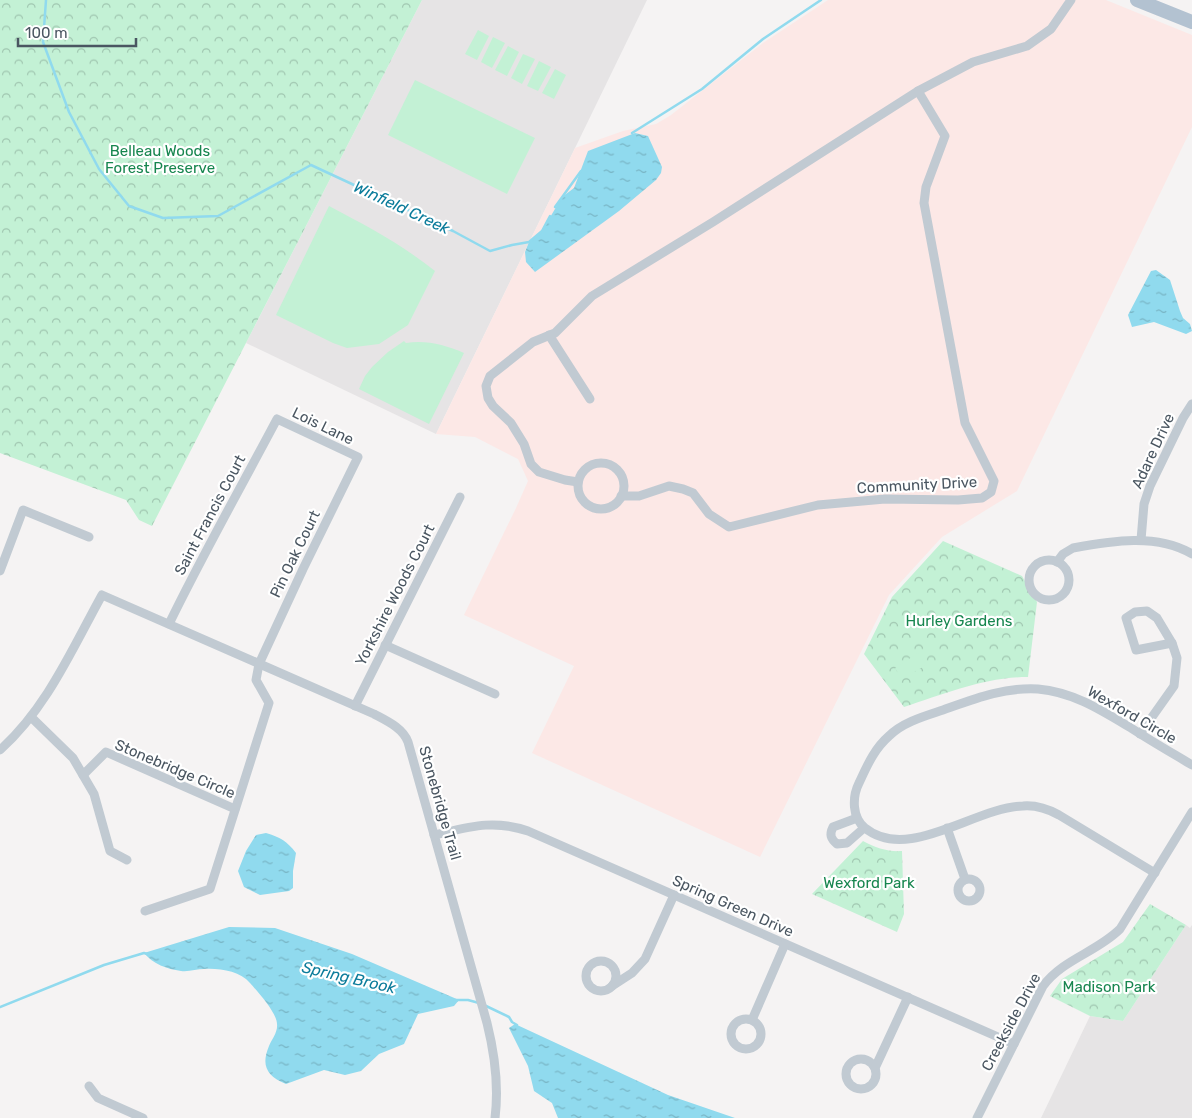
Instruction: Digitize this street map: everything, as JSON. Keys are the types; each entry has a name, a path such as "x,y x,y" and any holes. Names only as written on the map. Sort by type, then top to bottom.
{"main road":[{"path":"1137,0 1192,21"}],"street":[{"path":"621,496 623,481 620,473 608,464 600,463 585,468 578,482 564,480 539,472 531,464 524,444 511,423 493,406 488,398 486,386 490,376 533,342 555,333 592,296 918,91 973,62 1027,46 1051,29 1071,0"},
{"name":"Community Drive","path":"578,482 580,496 585,502 597,508 611,506 621,496 639,496 670,486 683,489 694,493 709,514 729,527 818,504 886,500 958,500 982,498 991,492 994,481 965,423 924,203 926,187 945,136 918,91"},
{"path":"549,335 590,399"},
{"name":"Adare Drive","path":"1141,540 1144,504 1150,486 1192,404"},
{"name":"Lois Lane","path":"277,419 358,457"},
{"name":"Saint Francis Court","path":"168,624 277,419"},
{"name":"Pin Oak Court","path":"259,664 358,457"},
{"name":"Yorkshire Woods Court","path":"355,706 460,497"},
{"path":"0,571 3,554 23,510 89,537"},
{"path":"1057,562 1063,554 1073,548 1141,540 1162,543 1192,554"},
{"path":"1050,560 1057,562 1064,566 1068,573 1069,581 1063,594 1056,599 1048,600 1034,594 1029,580 1035,566 1042,561 1050,560"},
{"name":"Stonebridge Trail","path":"31,717 51,688 102,595 355,706 383,719 406,736 487,1023 495,1064 495,1118"},
{"path":"1140,734 1174,686 1178,658 1172,643 1157,618 1147,611 1135,612 1126,618 1136,650 1172,643"},
{"path":"385,646 495,694"},
{"name":"Stonebridge Circle","path":"145,910 210,889 269,703 256,680 259,664"},
{"name":"Wexford Circle","path":"864,828 854,808 856,789 873,754 889,736 907,724 988,694 1025,689 1059,692 1088,703 1192,766"},
{"path":"0,750 31,717 73,758 94,794 110,851 127,860"},
{"name":"Stonebridge Circle","path":"83,776 106,752 235,809"},
{"path":"858,818 833,827 830,836 832,840 837,844 847,843 864,828 873,834 897,840 926,835 1005,808 1022,806 1042,808 1059,815 1155,873"},
{"name":"Creekside Drive","path":"977,1118 1040,991 1048,979 1064,966 1115,934 1124,924 1192,812"},
{"name":"Spring Green Drive","path":"434,835 487,824 503,824 518,827 1014,1044"},
{"path":"947,828 965,879"},
{"path":"612,986 632,974 645,959 674,895"},
{"path":"752,1020 786,944"},
{"path":"874,1068 908,998"},
{"path":"89,1086 98,1098 142,1118"}],"shaded area":[{"path":"422,0 647,0 436,434 246,343"},
{"path":"828,0 1106,0 1192,35 1192,127 1017,491 942,537 889,595 760,857 532,753 574,666 464,615 528,481 518,459 475,437 436,434 575,148 623,131 656,124 671,115 763,43"},
{"path":"1186,925 1190,928 1192,925 1192,1118 1041,1118 1090,1016 1123,1021"}],"green space":[{"name":"Belleau Woods Forest Preserve","path":"0,0 422,0 152,526 139,520 126,500 0,453"},
{"path":"478,30 489,36 477,60 465,54"},
{"path":"493,37 505,43 492,68 481,62"},
{"path":"508,46 519,52 507,76 495,70"},
{"path":"523,54 535,59 522,84 511,78"},
{"path":"539,61 551,67 538,91 527,86"},
{"path":"555,69 566,75 554,99 542,93"},
{"path":"415,80 535,138 507,194 388,135"},
{"path":"329,206 397,244 435,271 408,325 379,344 347,348 276,315"},
{"path":"404,341 406,343 436,344 464,353 429,424 359,389 372,367 388,352"},
{"name":"Hurley Gardens","path":"943,541 1022,576 1037,602 1028,677 980,683 904,707 864,654 892,597"},
{"path":"918,653 926,665 902,679 895,668"},
{"name":"Wexford Park","path":"863,841 882,849 902,851 904,914 897,932 812,894"},
{"name":"Madison Park","path":"1150,904 1186,925 1123,1021 1090,1016 1050,996 1062,979 1123,942"}],"water":[{"path":"635,133 648,136 662,167 661,173 656,180 619,211 535,272 526,262 525,252 529,242 542,231 562,197 574,188 588,151"},
{"path":"1156,270 1170,280 1183,318 1190,324 1192,331 1186,334 1154,322 1132,327 1128,315 1151,271"},
{"path":"266,833 283,840 296,853 293,888 289,891 260,895 244,887 238,871 246,851 256,835"},
{"path":"229,927 275,928 352,954 459,1000 454,1006 418,1014 404,1044 379,1054 361,1071 345,1075 324,1070 286,1084 270,1073 265,1059 277,1030 276,1019 266,1003 246,979 235,973 216,969 184,971 171,969 156,963 144,953"},
{"path":"515,1024 668,1095 735,1118 558,1118 552,1103 534,1091 528,1066 509,1028"}],"waterway":[{"name":"Winfield Creek","path":"46,0 43,42 69,112 99,169 129,206 163,218 218,216 311,165 453,231 490,251 529,242 542,231 550,216"},
{"name":"Winfield Creek","path":"632,133 702,89 763,39 821,0"},
{"name":"Winfield Creek","path":"555,207 581,171"},
{"name":"Spring Brook","path":"0,1007 104,965 144,953 147,954"},
{"name":"Spring Brook","path":"455,1000 468,1000 479,1003"},
{"name":"Spring Brook","path":"484,1005 509,1017 517,1025"}]}
